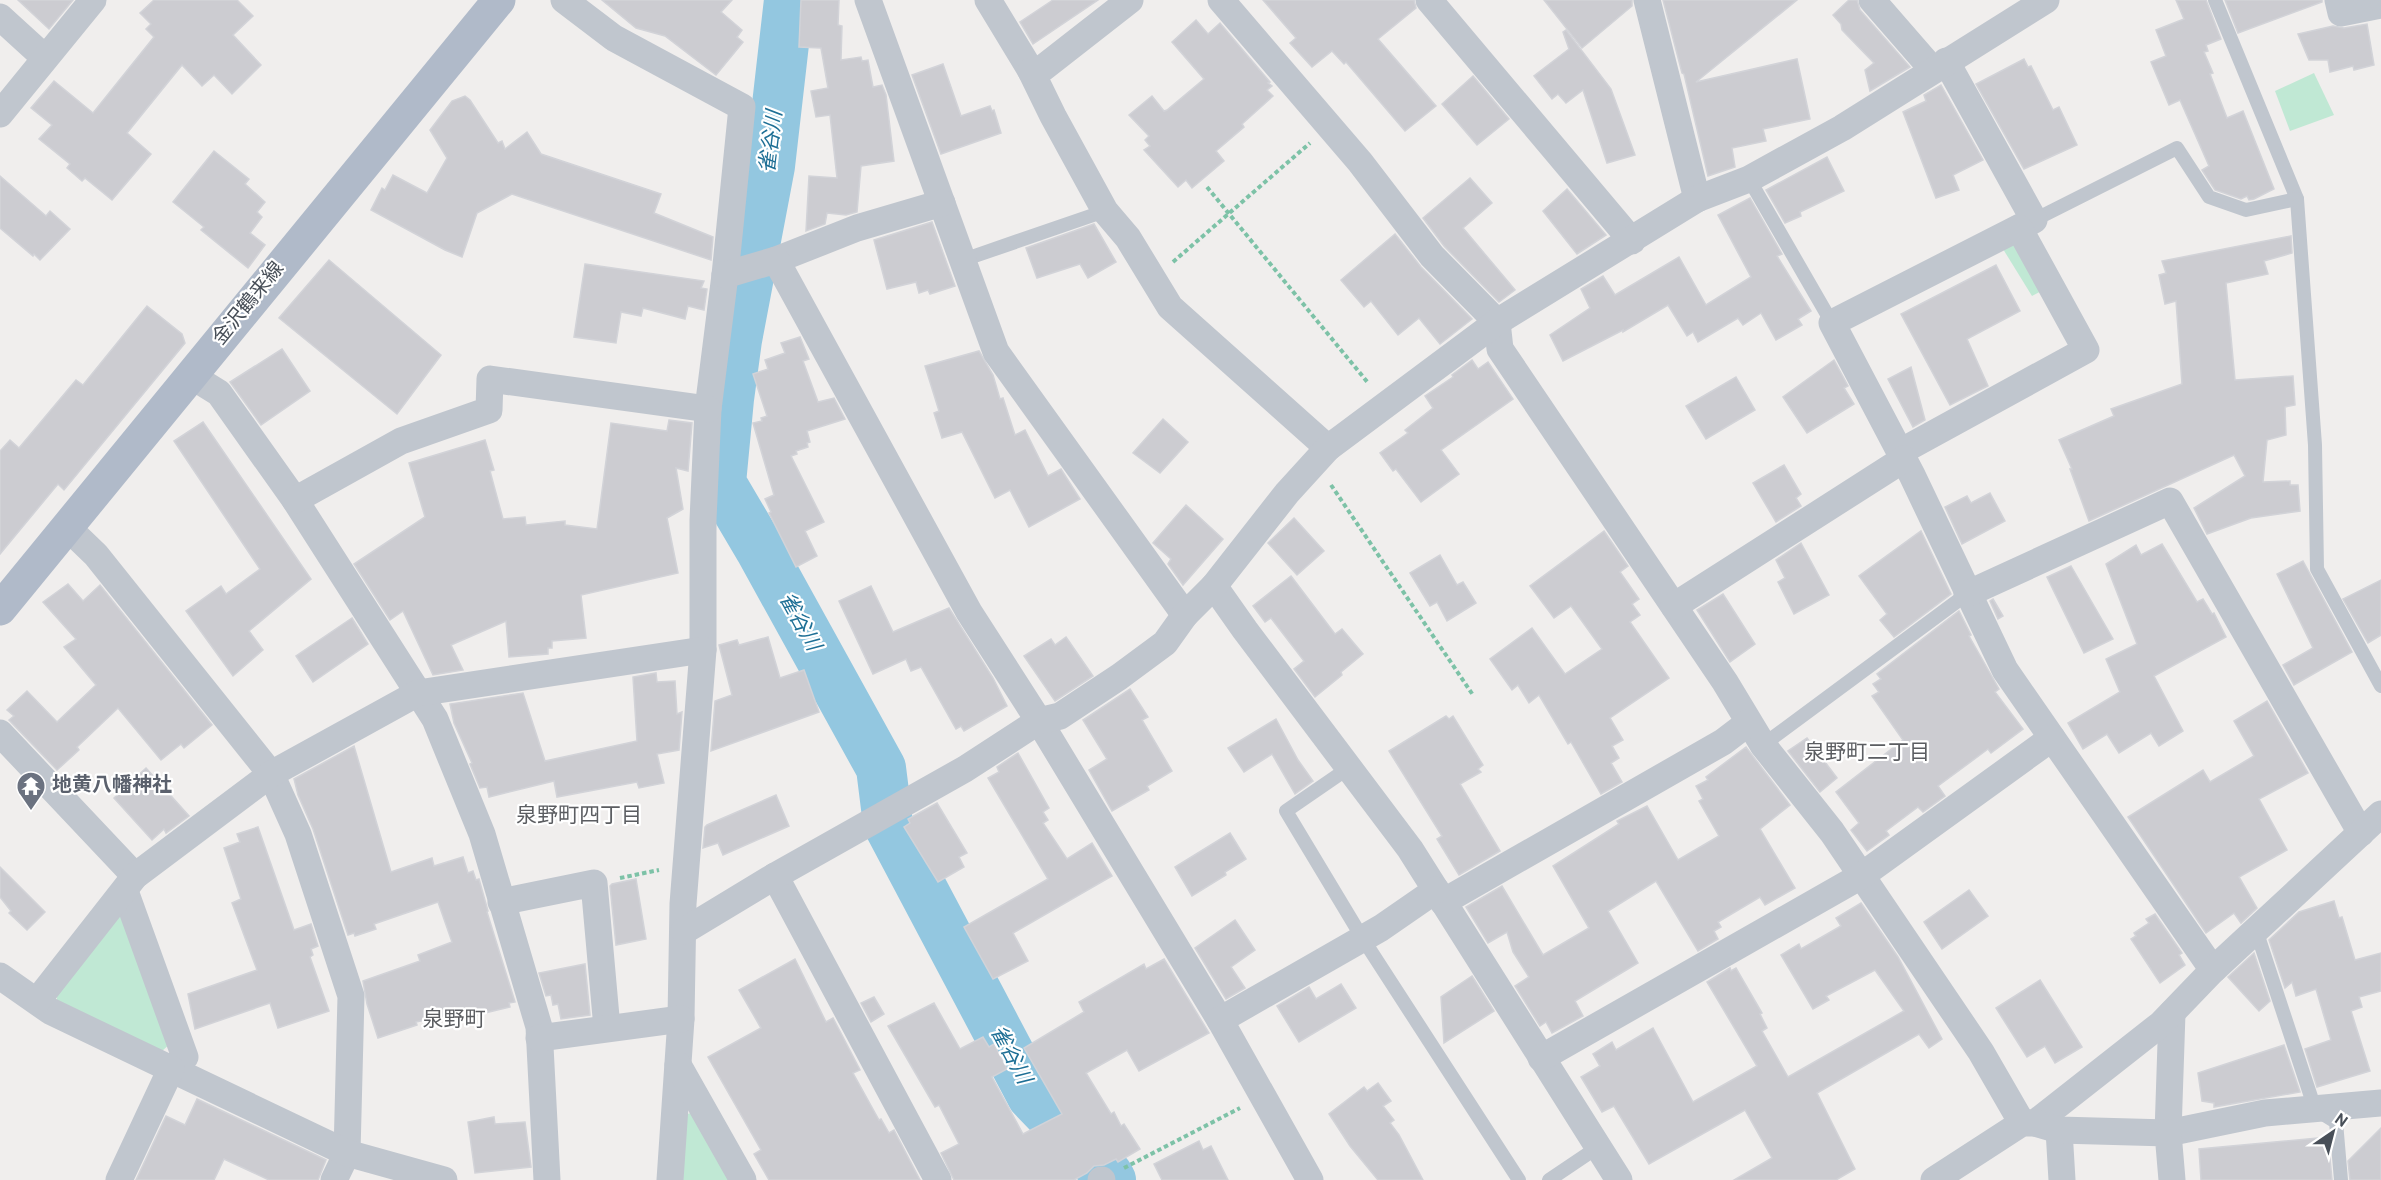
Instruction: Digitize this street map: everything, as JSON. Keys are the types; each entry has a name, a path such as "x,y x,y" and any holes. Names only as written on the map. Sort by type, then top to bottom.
{"main road":[{"name":"金沢鶴来線","path":"0,609 499,0"}],"street":[{"path":"0,114 93,0"},
{"path":"564,0 614,38 742,107 730,273 708,409 703,520 703,650 687,865 681,1018 670,1180"},
{"path":"868,0 996,352 1185,615"},
{"path":"988,0 1031,71 1105,211 1128,238 1170,307 1322,455"},
{"path":"1031,71 1043,68 1130,0"},
{"path":"1221,0 1360,162 1432,255 1497,322 1500,350 1725,682 1763,745 1832,832 1981,1052 2039,1125 2062,1180"},
{"path":"1429,0 1632,241"},
{"path":"1647,0 1697,199"},
{"path":"1674,606 1902,455 2086,350 2026,224 1940,66 1872,0"},
{"path":"684,931 775,876 965,769 1039,720 1060,716 1165,643 1185,615 1215,586 1287,493 1322,455 1385,404 1497,322 1697,199 1749,179 1842,128 2046,0"},
{"path":"2338,0 2342,13 2381,5"},
{"path":"0,17 45,58"},
{"path":"730,273 772,261 857,228 942,202"},
{"path":"2026,224 1832,323 1902,455 2005,670 2212,970"},
{"path":"772,261 969,612 1039,720 1220,1020 1310,1180"},
{"path":"190,375 219,393 295,500 435,719 482,834 539,1027 547,1180"},
{"path":"295,500 401,441 489,410 490,379 708,409"},
{"path":"1967,594 2170,501 2361,832"},
{"path":"68,528 96,555 271,774 298,834 351,996 346,1153 334,1180"},
{"path":"1215,586 1245,630 1410,849 1619,1180"},
{"path":"37,1001 130,884 271,774 418,693 703,650"},
{"path":"1220,1020 1439,896 1723,742 1748,723"},
{"path":"0,733 130,884 185,1057 171,1069 119,1180"},
{"path":"1541,1058 1861,876 2052,738"},
{"path":"1934,1180 2039,1125 2161,1024 2212,970 2381,814"},
{"path":"775,876 938,1180"},
{"path":"501,902 594,884 607,1028"},
{"path":"0,976 50,1011 346,1153 444,1180"},
{"path":"2172,1013 2168,1132 2172,1180"},
{"path":"539,1038 681,1018"},
{"path":"678,1065 743,1180"},
{"path":"2039,1125 2168,1132 2265,1113 2381,1103"}],"lane":[{"path":"2215,0 2297,199 2314,445 2317,569 2381,686"},
{"path":"2026,224 2177,148 2209,197 2246,210 2297,199"},
{"path":"1749,179 1832,323"},
{"path":"963,260 1105,211"},
{"path":"1763,745 1967,594"},
{"path":"1350,767 1286,811 1363,939 1519,1180"},
{"path":"2256,930 2315,1109 2336,1122 2341,1180"},
{"path":"1549,1180 1598,1147"}],"path":[{"path":"1153,279 1329,127"},
{"path":"1207,188 1385,404"},
{"path":"1322,455 1473,695"},
{"path":"594,884 687,865"},
{"path":"1107,1177 1262,1096"}],"green space":[{"path":"2314,73 2334,115 2290,131 2275,91"},
{"path":"2021,239 2049,287 2032,296 2003,249"},
{"path":"117,912 127,916 171,1043 162,1051 57,1000 56,988"},
{"path":"696,1111 734,1180 683,1180 685,1115"}],"building":[{"path":"18,0 73,0 49,29"},
{"path":"154,0 237,0 253,16 233,35 261,65 232,94 214,75 202,86 182,65 127,133 151,154 112,200 85,178 82,181 67,168 70,164 39,139 52,125 31,108 54,81 93,113 154,37 146,29 151,24 140,13"},
{"path":"602,0 732,0 721,12 742,30 737,37 743,42 716,75 665,36 636,28"},
{"path":"801,0 839,0 838,25 842,26 841,60 861,57 862,61 868,60 873,87 882,85 886,95 894,161 861,166 857,212 846,215 827,213 825,224 806,231 809,176 837,178 830,115 816,117 811,91 828,88 821,48 799,47"},
{"path":"1053,0 1098,0 1033,44 1020,22"},
{"path":"1263,0 1414,0 1416,8 1378,39 1436,106 1405,131 1346,62 1344,64 1332,51 1312,67 1290,43 1296,38"},
{"path":"1544,0 1632,0 1632,6 1582,48"},
{"path":"1663,0 1797,0 1696,82 1797,59 1810,119 1763,129 1766,141 1732,148 1735,167 1708,176 1684,74"},
{"path":"1849,0 1857,0 1860,10 1910,67 1870,91 1865,70 1874,63 1842,30 1841,24 1833,15"},
{"path":"2176,0 2206,0 2221,39 2206,45 2208,51 2204,52 2213,73 2210,74 2227,118 2243,111 2274,189 2254,199 2249,200 2247,196 2241,199 2215,190 2202,170 2209,166 2180,100 2169,105 2151,62 2166,56 2156,30 2184,19"},
{"path":"2225,0 2322,0 2322,2 2238,33"},
{"path":"1196,20 1208,34 1220,23 1270,82 1268,83 1272,86 1267,90 1273,96 1242,124 1244,127 1216,151 1224,161 1192,188 1186,180 1178,187 1144,150 1150,146 1145,140 1149,136 1129,115 1152,96 1164,111 1167,110 1204,79 1172,42"},
{"path":"2367,24 2374,65 2354,70 2353,66 2330,72 2328,60 2309,60 2298,34 2333,26 2344,28"},
{"path":"1566,30 1611,89 1635,155 1607,163 1583,90 1566,103 1558,94 1552,99 1534,76 1569,49 1563,32"},
{"path":"2024,59 2028,67 2031,66 2053,110 2059,107 2077,145 2024,169 1976,84"},
{"path":"943,64 961,116 990,106 992,111 994,110 1001,133 941,154 912,75"},
{"path":"1473,76 1509,119 1477,145 1442,104"},
{"path":"1941,85 1983,160 1953,175 1959,190 1936,198 1903,112 1926,101 1924,95"},
{"path":"465,96 498,143 502,141 505,149 527,132 541,154 661,194 654,213 713,237 711,260 512,194 477,213 462,257 371,210 382,188 385,190 393,175 427,193 447,158 430,130 452,101"},
{"path":"214,151 249,179 245,184 265,202 257,212 262,217 250,233 265,245 248,268 201,230 204,227 173,202"},
{"path":"1827,157 1844,191 1800,212 1801,216 1785,223 1766,190"},
{"path":"0,176 46,216 50,211 70,229 40,260 0,228"},
{"path":"1470,178 1492,203 1463,228 1515,290 1499,302 1444,246 1423,218"},
{"path":"1567,189 1606,235 1577,254 1543,211"},
{"path":"1750,198 1782,254 1777,256 1811,311 1798,319 1802,325 1776,340 1761,313 1743,325 1738,318 1698,342 1693,332 1687,336 1668,305 1623,332 1623,330 1563,361 1550,335 1590,308 1581,289 1603,276 1615,295 1679,257 1706,305 1751,277 1718,215"},
{"path":"932,222 955,286 930,294 928,290 919,293 916,282 887,289 874,240"},
{"path":"1094,224 1116,262 1088,278 1080,264 1037,278 1026,248"},
{"path":"1395,234 1421,267 1472,319 1440,344 1419,318 1398,335 1371,301 1364,307 1341,280"},
{"path":"2291,236 2292,253 2264,261 2268,274 2226,283 2235,380 2293,376 2295,405 2285,407 2286,435 2267,440 2263,482 2290,481 2290,485 2298,485 2300,511 2251,518 2207,534 2194,508 2245,476 2234,455 2089,521 2070,469 2072,469 2059,440 2114,416 2111,409 2182,384 2176,301 2165,304 2159,275 2166,273 2162,261"},
{"path":"329,260 441,355 397,414 279,318"},
{"path":"585,264 704,281 701,288 707,289 704,310 688,306 685,319 643,308 641,316 621,312 616,343 574,337"},
{"path":"1996,265 2020,311 1967,339 1988,386 1950,405 1901,314"},
{"path":"147,306 182,334 185,343 64,490 58,484 0,554 0,451 10,440 19,448 76,380 83,385"},
{"path":"800,337 809,359 803,361 818,402 834,398 845,419 807,431 810,442 807,443 808,447 796,451 797,454 791,456 824,522 805,531 817,556 796,567 769,513 771,512 765,499 774,495 753,423 762,421 761,418 767,416 753,374 768,369 765,360 785,353 781,343"},
{"path":"282,349 310,391 261,425 230,382"},
{"path":"979,351 993,375 1000,399 1003,398 1015,435 1025,430 1048,476 1061,469 1080,499 1029,527 1010,490 995,498 962,432 942,438 934,413 939,411 925,366"},
{"path":"1472,360 1478,369 1488,362 1513,399 1441,450 1459,474 1421,502 1396,469 1393,471 1380,453 1408,433 1405,430 1433,408 1425,396 1453,377 1452,375"},
{"path":"1834,360 1848,386 1844,388 1854,404 1807,433 1783,397"},
{"path":"1911,367 1925,420 1913,427 1888,379"},
{"path":"1736,377 1755,410 1706,439 1686,406"},
{"path":"1163,419 1188,442 1160,473 1133,453"},
{"path":"669,420 692,423 688,471 676,468 683,509 667,518 678,573 581,595 586,638 552,641 552,648 548,648 548,654 509,657 506,621 451,645 463,670 433,675 403,611 390,620 354,564 425,517 409,463 485,440 494,470 490,471 503,519 525,517 526,525 565,521 565,525 597,529 611,423 667,431"},
{"path":"203,422 311,579 249,631 263,650 233,676 186,611 221,586 226,594 260,569 174,441"},
{"path":"1784,465 1801,494 1796,498 1801,506 1776,522 1753,483"},
{"path":"1990,493 2005,521 1962,544 1945,507 1967,496 1971,503"},
{"path":"1186,505 1223,539 1183,585 1168,564 1171,559 1153,543"},
{"path":"1294,518 1324,551 1297,575 1268,543"},
{"path":"1604,531 1628,566 1620,572 1639,599 1632,604 1640,615 1630,622 1669,678 1610,718 1623,740 1612,746 1619,758 1611,763 1622,782 1601,794 1571,742 1568,744 1539,695 1529,703 1518,685 1512,690 1490,659 1532,628 1565,674 1602,649 1571,606 1554,618 1530,586"},
{"path":"1921,531 1951,594 1894,637 1880,620 1887,614 1859,576"},
{"path":"1801,543 1829,595 1794,614 1778,582 1785,578 1776,560"},
{"path":"2162,544 2197,602 2203,599 2212,614 2214,613 2226,637 2154,676 2183,731 2159,746 2151,733 2119,753 2107,734 2083,749 2068,723 2120,692 2106,659 2137,644 2106,564 2136,545 2141,555"},
{"path":"1440,555 1457,585 1463,582 1476,603 1447,621 1437,602 1430,606 1410,573"},
{"path":"2303,561 2352,652 2294,685 2283,665 2313,648 2277,574"},
{"path":"2071,566 2113,639 2084,653 2047,577"},
{"path":"1291,576 1335,634 1342,629 1363,654 1315,697 1294,669 1304,661 1271,618 1265,622 1253,606"},
{"path":"2381,580 2381,635 2368,643 2343,599"},
{"path":"68,584 83,601 100,585 212,725 184,748 181,744 161,760 118,708 77,747 79,750 57,770 9,720 14,716 7,710 27,691 57,722 96,685 64,647 76,639 43,602"},
{"path":"871,586 893,632 949,608 993,678 1007,706 964,731 961,726 956,729 921,667 911,671 906,659 873,674 839,601"},
{"path":"1723,594 1755,644 1730,662 1697,610"},
{"path":"1993,599 2003,616 1998,619 1990,601"},
{"path":"1959,611 1971,635 1969,636 1999,689 1995,692 2023,729 1991,753 1988,749 1938,786 1945,796 1923,812 1918,807 1886,831 1889,835 1867,851 1851,830 1859,823 1836,792 1903,740 1872,696 1879,692 1873,684 1881,679 1877,674"},
{"path":"352,618 368,644 313,682 296,656"},
{"path":"768,637 780,678 804,670 819,712 711,751 715,701 732,695 719,645 737,640 739,645"},
{"path":"1066,637 1093,676 1055,701 1024,656 1051,639 1055,645"},
{"path":"656,673 657,682 675,681 677,714 682,712 679,750 657,754 664,783 639,788 637,782 557,797 554,781 489,797 487,787 480,788 470,764 472,763 454,723 450,704 523,693 545,761 637,741 633,677"},
{"path":"1130,689 1148,717 1142,720 1172,771 1147,786 1149,790 1112,811 1089,770 1107,759 1083,720"},
{"path":"2267,701 2308,773 2259,799 2287,850 2239,877 2257,908 2241,923 2234,913 2206,933 2128,817 2203,770 2210,782 2254,756 2234,721"},
{"path":"1446,716 1449,719 1453,716 1483,765 1478,769 1481,772 1460,784 1500,851 1459,875 1437,839 1442,836 1389,751"},
{"path":"1276,719 1298,760 1313,781 1295,794 1272,754 1244,772 1228,748"},
{"path":"1807,738 1837,778 1820,792 1788,751"},
{"path":"354,746 391,872 432,858 434,866 463,857 468,873 473,871 476,880 479,879 515,1002 509,1003 510,1007 468,1017 467,1011 416,1022 417,1025 378,1038 367,1004 363,981 420,961 418,955 452,942 438,902 374,924 376,929 355,936 354,933 348,935 294,779"},
{"path":"1746,747 1790,805 1760,829 1795,888 1765,905 1760,897 1718,922 1721,927 1714,931 1718,939 1698,951 1656,881 1608,911 1638,963 1575,1001 1583,1016 1552,1033 1546,1022 1540,1026 1515,986 1529,977 1513,952 1507,932 1488,943 1466,907 1502,886 1543,955 1589,928 1553,866 1619,824 1617,821 1647,806 1678,860 1719,836 1699,801 1703,799 1696,786 1708,780 1706,777"},
{"path":"1018,753 1049,808 1043,812 1048,820 1043,823 1067,859 1092,843 1112,876 1013,933 1028,961 993,979 964,927 1048,879 988,778 999,772 997,767"},
{"path":"146,768 189,816 166,833 164,829 152,840 114,798"},
{"path":"776,795 789,826 723,855 718,843 703,848 707,825"},
{"path":"937,803 967,853 959,857 964,867 938,882 904,827 910,823 908,819"},
{"path":"258,827 294,930 311,924 318,946 311,949 313,955 310,957 329,1011 278,1028 270,1003 195,1029 188,994 257,970 232,903 241,899 224,848 240,842 237,834"},
{"path":"1230,833 1246,859 1225,872 1226,875 1192,896 1175,867"},
{"path":"0,867 45,912 27,930 9,913 11,911 0,897"},
{"path":"636,879 646,939 616,945 610,886"},
{"path":"1969,890 1988,916 1942,949 1924,922"},
{"path":"2334,901 2339,918 2342,917 2355,960 2381,953 2381,991 2359,997 2362,1007 2351,1011 2370,1071 2317,1087 2305,1049 2331,1040 2316,989 2296,996 2292,982 2285,988 2269,940 2299,912"},
{"path":"1861,903 1898,957 1942,1039 1929,1048 1919,1034 1817,1093 1855,1169 1836,1180 1734,1180 1772,1158 1745,1110 1649,1164 1614,1106 1602,1112 1581,1077 1600,1066 1593,1054 1612,1042 1616,1050 1653,1028 1693,1102 1757,1066 1707,982 1730,968 1731,971 1736,968 1762,1013 1760,1014 1767,1028 1762,1031 1788,1077 1904,1011 1875,970 1826,996 1829,1000 1813,1009 1781,955 1799,944 1801,949 1841,926 1836,918"},
{"path":"2155,914 2182,953 2179,955 2185,965 2160,983 2131,939 2136,936 2134,933 2149,923 2146,919"},
{"path":"1235,920 1255,950 1231,967 1245,988 1226,999 1195,948"},
{"path":"2254,953 2270,1001 2259,1011 2228,977"},
{"path":"795,959 826,1022 833,1018 843,1037 860,1070 853,1073 879,1120 881,1119 889,1133 894,1130 920,1180 769,1180 754,1154 761,1150 708,1057 761,1028 739,990"},
{"path":"1164,959 1209,1033 1139,1071 1127,1050 1086,1073 1111,1114 1114,1112 1121,1126 1124,1124 1140,1149 1118,1162 1116,1159 1104,1165 1094,1166 1074,1180 954,1180 941,1153 959,1144 939,1105 935,1107 888,1026 934,1003 960,1049 983,1037 989,1047 994,1044 1007,1069 992,1077 1023,1134 1062,1114 1024,1048 1084,1012 1079,1002 1144,964 1146,969"},
{"path":"585,964 590,1015 561,1019 558,1004 553,1005 551,995 546,996 539,973"},
{"path":"1472,976 1494,1011 1444,1043 1441,997"},
{"path":"2040,980 2082,1047 2055,1063 2045,1046 2027,1057 1996,1008"},
{"path":"1341,984 1356,1008 1299,1042 1277,1006 1309,987 1316,999"},
{"path":"874,997 884,1014 871,1022 861,1003"},
{"path":"2284,1045 2300,1092 2214,1107 2214,1103 2202,1101 2198,1073"},
{"path":"1378,1083 1391,1101 1383,1106 1394,1120 1390,1123 1423,1180 1378,1180 1350,1146 1329,1114 1364,1087 1367,1091"},
{"path":"197,1099 326,1160 318,1180 269,1180 224,1159 214,1180 136,1180 166,1116 185,1125"},
{"path":"494,1117 495,1124 525,1122 531,1167 475,1173 468,1122"},
{"path":"2381,1128 2381,1180 2350,1180 2348,1161"},
{"path":"2328,1137 2332,1180 2201,1180 2199,1149"},
{"path":"1199,1141 1203,1150 1211,1146 1228,1180 1162,1180 1154,1164"}],"waterway":[{"name":"雀谷川","path":"789,0 770,166 737,340 721,483 881,768 888,824 1032,1096 1111,1180"}],"place":[{"name":"地黄八幡神社","path":"31,812"}],"district":[{"name":"泉野町二丁目","path":"1867,753"},
{"name":"泉野町四丁目","path":"579,816"},
{"name":"泉野町","path":"454,1020"}]}
